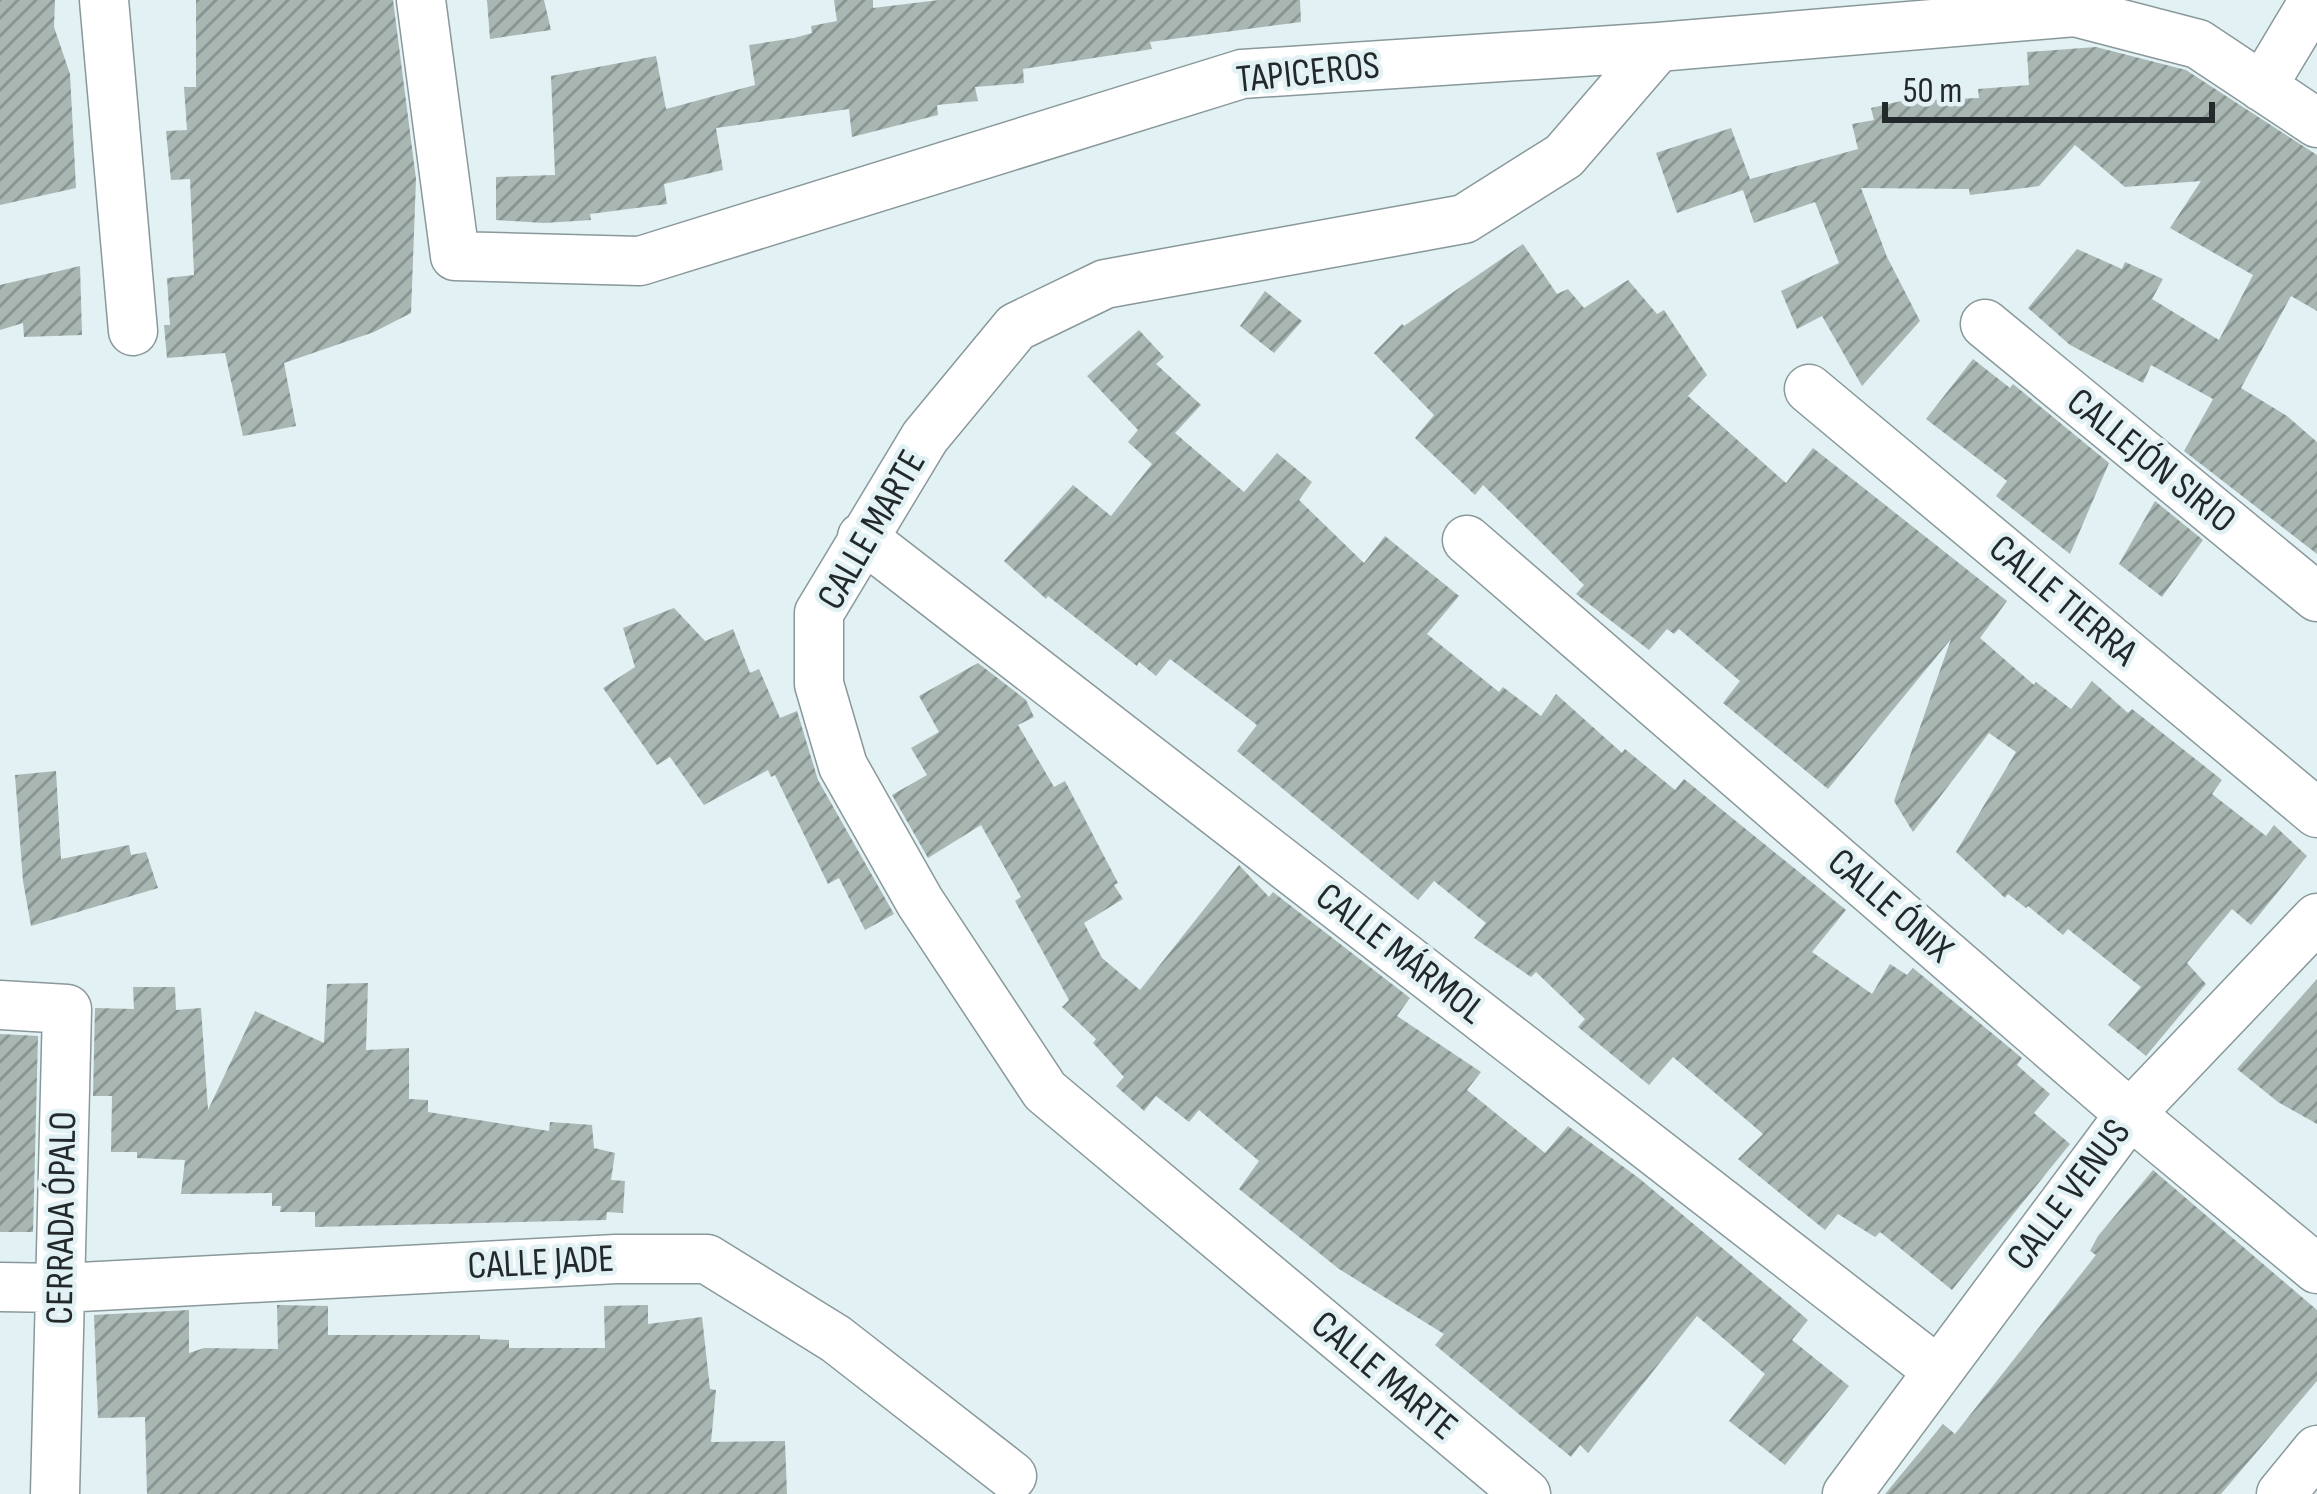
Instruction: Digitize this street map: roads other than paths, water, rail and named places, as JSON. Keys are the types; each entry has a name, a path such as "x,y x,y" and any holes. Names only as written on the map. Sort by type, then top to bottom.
{"street":[{"path":"104,0 133,331"},
{"name":"TAPICEROS","path":"421,0 455,256 640,261 1241,74 1658,47 2075,12 2198,44 2317,123"},
{"path":"2262,87 2307,6"},
{"name":"CALLE MARTE","path":"1526,1494 1045,1091 920,902 843,766 819,684 819,613 925,437 1016,327 1105,284 1464,219 1564,156 1658,47"},
{"name":"CALLEJÓN SIRIO","path":"1985,324 2317,597"},
{"name":"CALLE TIERRA","path":"1809,389 2317,813"},
{"name":"CALLE MÁRMOL","path":"862,537 1937,1370"},
{"name":"CALLE ÓNIX","path":"1467,540 2130,1114 2317,1269"},
{"name":"CALLE VENUS","path":"1847,1494 2130,1114 2317,918"},
{"name":"CERRADA ÓPALO","path":"0,1005 67,1009 55,1494"},
{"name":"CALLE JADE","path":"0,1287 61,1288 616,1259 707,1259 836,1339 1012,1476"},
{"path":"2281,1494 2317,1450"}]}
